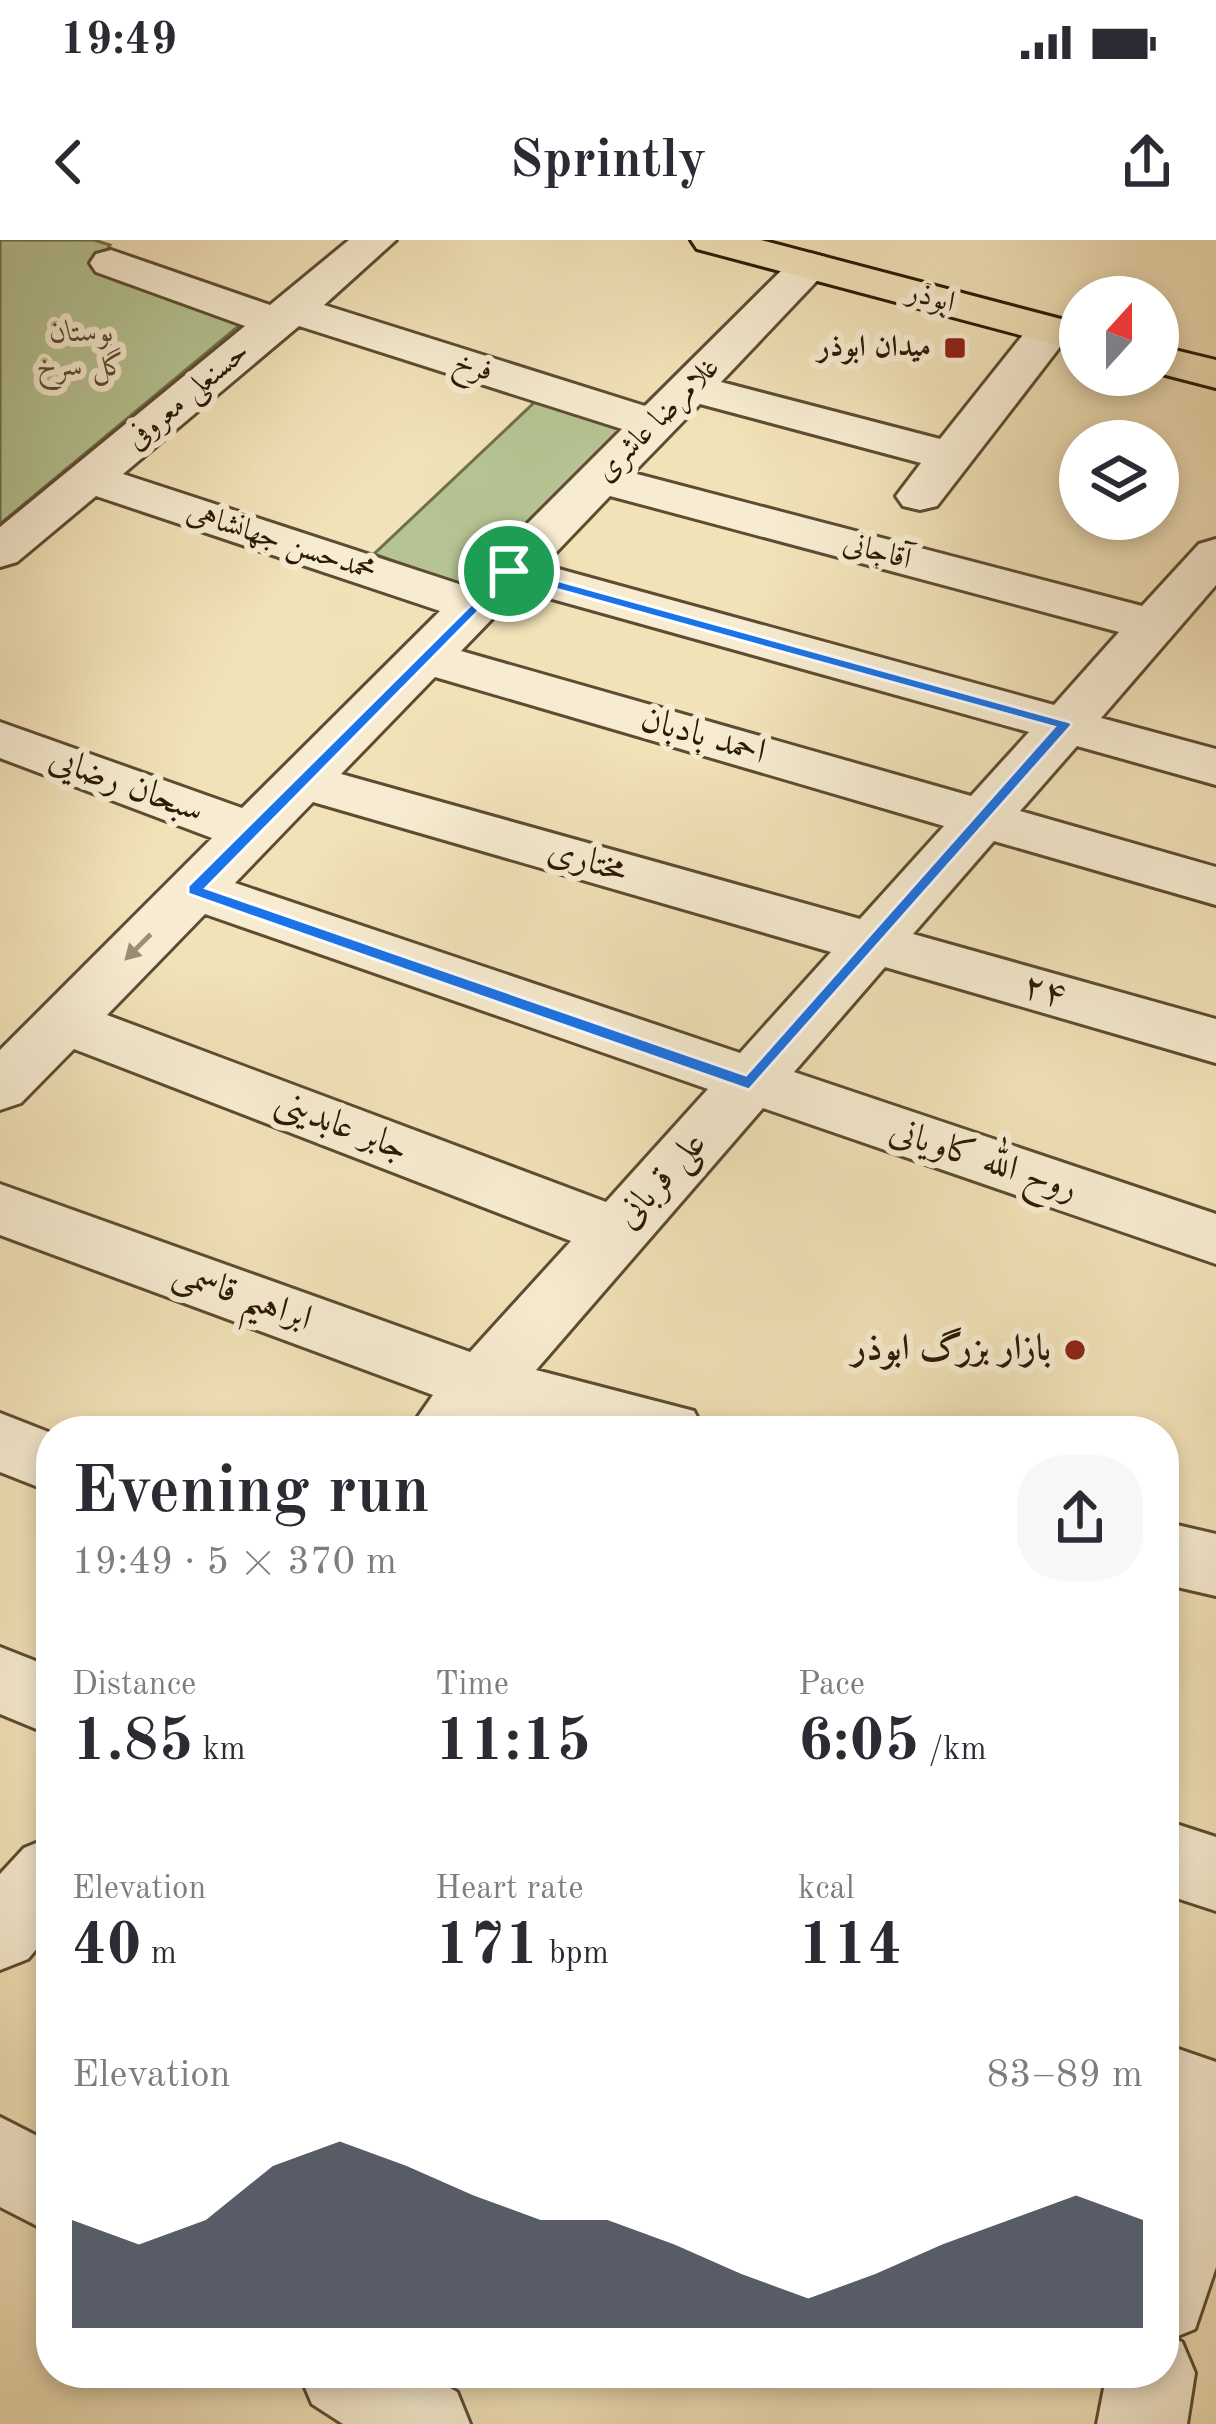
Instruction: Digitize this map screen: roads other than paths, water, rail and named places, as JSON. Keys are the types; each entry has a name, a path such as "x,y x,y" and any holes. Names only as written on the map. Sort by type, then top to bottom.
{"main road":[{"name":"ابوذر","path":"712,240 1059,332"},
{"path":"1179,364 1216,374"}],"street":[{"name":"حسنعلی معروفی","path":"0,552 376,240"},
{"name":"فرخ","path":"125,251 284,315 672,406 949,456"},
{"name":"غلامرضا عاشری","path":"1,1084 810,266"},
{"path":"920,496 949,456 1059,340"},
{"name":"محمدحسن جهانشاهی","path":"88,478 492,589 1064,725 1216,767"},
{"name":"آقاجانی","path":"600,479 1154,625"},
{"name":"علی قربانی","path":"463,1408 1216,554"},
{"name":"احمد بادبان","path":"425,657 1216,886"},
{"name":"سبحان رضایی","path":"0,739 251,832"},
{"name":"مختاری","path":"302,781 871,943"},
{"name":"روح الله کاویانی","path":"194,890 1216,1239"},
{"name":"۲۴","path":"871,943 1216,1042"},
{"name":"جابر عابدینی","path":"65,1022 617,1232"},
{"name":"ابراهیم قاسمی","path":"0,1208 463,1408 535,1416"},
{"path":"0,1442 36,1457"},
{"path":"1179,1556 1216,1565"},
{"path":"0,1680 36,1695"},
{"path":"1179,1862 1216,1874"},
{"path":"0,1932 36,1891"},
{"path":"1179,2090 1216,2103"},
{"path":"1183,2286 1216,2114"},
{"path":"0,2159 36,2182"},
{"path":"367,2388 424,2424"},
{"path":"1142,2424 1148,2388"}],"place":[{"name":"میدان ابوذر","path":"955,348"},
{"name":"بازار بزرگ ابوذر","path":"1075,1350"}],"park label":[{"name":"بوستان گل سرخ","path":"82,350"}]}
